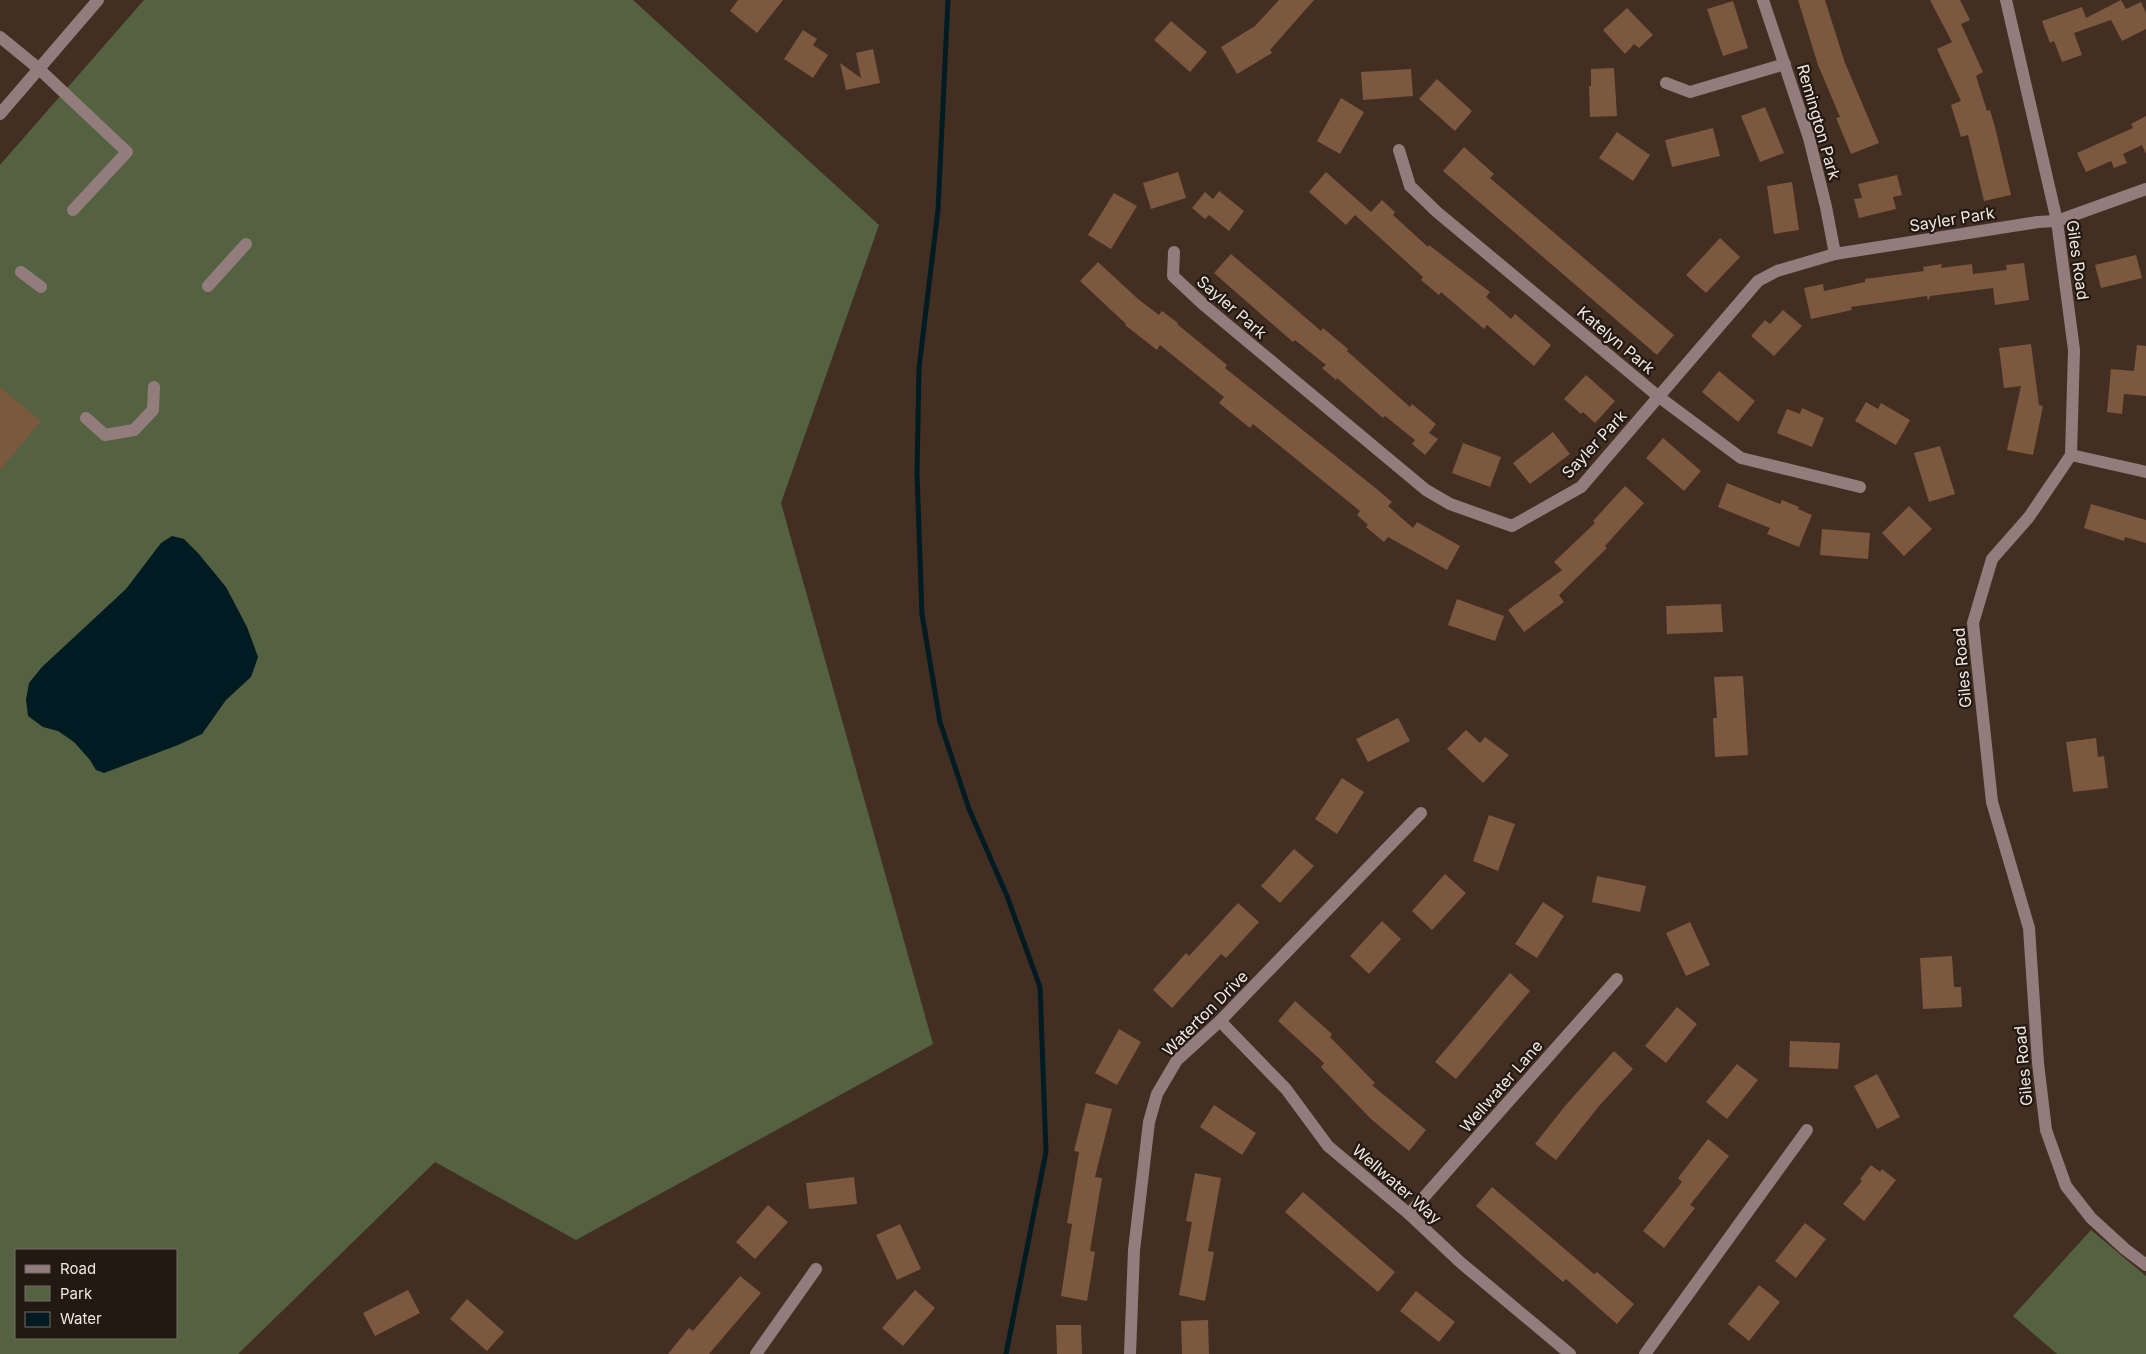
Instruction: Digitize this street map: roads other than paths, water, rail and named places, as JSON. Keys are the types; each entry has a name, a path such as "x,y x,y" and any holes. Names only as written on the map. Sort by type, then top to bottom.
{"street":[{"path":"0,114 98,0"},
{"name":"Remington Park","path":"1764,0 1809,138 1835,254"},
{"name":"Giles Road","path":"2006,0 2057,221 2074,350 2070,455 2029,517 1992,559 1973,623 1992,802 2029,928 2038,1063 2046,1130 2066,1186 2091,1218 2146,1265"},
{"path":"0,37 38,68 126,152 73,210"},
{"path":"1666,83 1690,92 1785,64"},
{"name":"Katelyn Park","path":"1399,150 1410,186 1438,212 1659,397 1741,458 1860,487"},
{"name":"Sayler Park","path":"1174,252 1174,276 1205,306 1426,490 1450,504 1512,526 1581,487 1758,281 1784,269 1835,254 2038,222 2057,221 2146,189"},
{"path":"208,286 246,244"},
{"path":"21,272 41,287"},
{"path":"86,418 105,435 134,430 153,410 154,387"},
{"path":"2070,455 2146,472"},
{"name":"Waterton Drive","path":"1130,1354 1134,1250 1149,1122 1157,1094 1177,1060 1220,1021 1421,813"},
{"name":"Wellwater Lane","path":"1409,1214 1617,979"},
{"name":"Wellwater Way","path":"1220,1021 1286,1089 1328,1146 1409,1214 1460,1262 1570,1354"},
{"path":"1646,1354 1806,1130"},
{"path":"756,1354 816,1269"}],"water":[{"path":"172,536 184,539 226,587 247,627 258,657 251,677 226,700 202,734 104,773 96,770 74,742 58,731 43,727 28,716 26,700 29,683 42,667 126,589 161,543"}],"waterway":[{"path":"948,0 938,210 919,368 917,473 922,614 940,722 969,809 1007,896 1040,987 1046,1152 1006,1354"}]}
